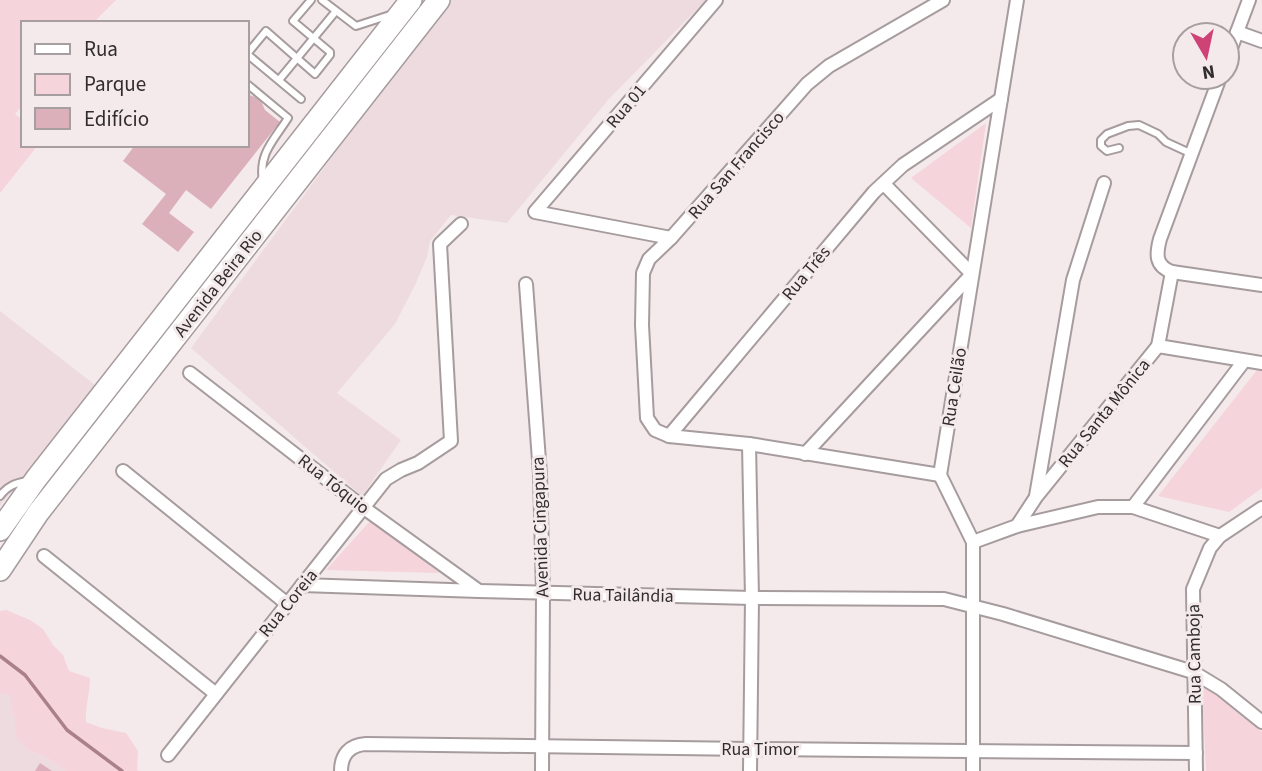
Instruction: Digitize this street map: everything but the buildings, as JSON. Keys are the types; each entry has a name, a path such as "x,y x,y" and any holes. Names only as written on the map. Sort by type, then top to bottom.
{"main road":[{"name":"Avenida Beira Rio","path":"0,570 38,513 439,0"},
{"name":"Avenida Beira Rio","path":"0,530 36,479 407,6"},
{"path":"261,191 276,208"}],"street":[{"name":"Rua 01","path":"671,238 535,212 716,0"},
{"name":"Rua San Francisco","path":"669,436 655,430 647,418 642,325 643,273 649,259 671,238 807,83 829,66 943,0"},
{"name":"Rua Ceilão","path":"940,475 1017,0"},
{"path":"1241,21 1248,0"},
{"path":"1241,33 1262,41"},
{"path":"1215,91 1160,239 1156,257 1160,265 1172,272 1262,285"},
{"name":"Rua Três","path":"669,436 874,192 903,165 1001,99"},
{"path":"1036,497 1073,280 1104,183"},
{"path":"805,454 972,274 884,184"},
{"name":"Rua Coreia","path":"168,755 386,479 418,463 451,441 440,244 461,224"},
{"path":"1158,346 1172,272"},
{"name":"Avenida Cingapura","path":"526,284 540,474 543,593 542,771"},
{"name":"Rua Santa Mônica","path":"1017,526 1036,497 1158,346 1262,363"},
{"path":"1133,507 1244,361"},
{"name":"Rua Tóquio","path":"190,373 364,508 480,591"},
{"path":"669,436 749,444 940,475 972,542 973,771"},
{"path":"749,444 752,598 750,771"},
{"path":"123,471 286,603"},
{"path":"972,542 1017,526 1098,507 1133,507 1220,536"},
{"name":"Rua Camboja","path":"1196,771 1193,589 1210,548 1220,536 1262,508"},
{"path":"44,556 216,694"},
{"name":"Rua Tailândia","path":"302,585 752,598 944,598 973,606"},
{"path":"973,606 1194,672 1221,689 1262,722"},
{"name":"Rua Timor","path":"341,771 341,762 348,749 356,745 1196,753"}],"lane":[{"path":"248,53 266,31 315,74 330,52 293,21 311,0"},
{"path":"322,0 356,26 407,6"},
{"path":"279,80 336,11"},
{"path":"248,55 301,99"},
{"path":"248,84 288,118 263,156 261,191"},
{"path":"1119,148 1107,151 1101,146 1101,140 1107,134 1139,125 1192,154"},
{"path":"0,496 15,483 36,479"}],"shaded area":[{"path":"448,0 706,0 608,100 507,223 451,215 430,241 427,257 395,324 337,393 401,440 362,496 191,348"},
{"path":"0,311 95,385 0,506"},
{"path":"0,694 11,695 15,730 29,751 45,756 66,771 0,771"}],"green space":[{"path":"0,0 116,0 95,21 21,21 21,107 15,114 21,118 21,147 36,147 0,193"},
{"path":"986,123 971,228 911,178"},
{"path":"1257,370 1262,371 1262,488 1229,512 1158,496"},
{"path":"371,520 440,573 326,570"},
{"path":"6,610 43,629 63,655 69,671 90,678 86,722 126,733 138,751 137,770 140,771 66,771 45,756 29,751 17,738 11,695 0,694 0,611"},
{"path":"1202,687 1262,732 1262,771 1206,771"}],"waterway":[{"path":"0,656 25,675 67,730 122,771"}]}
